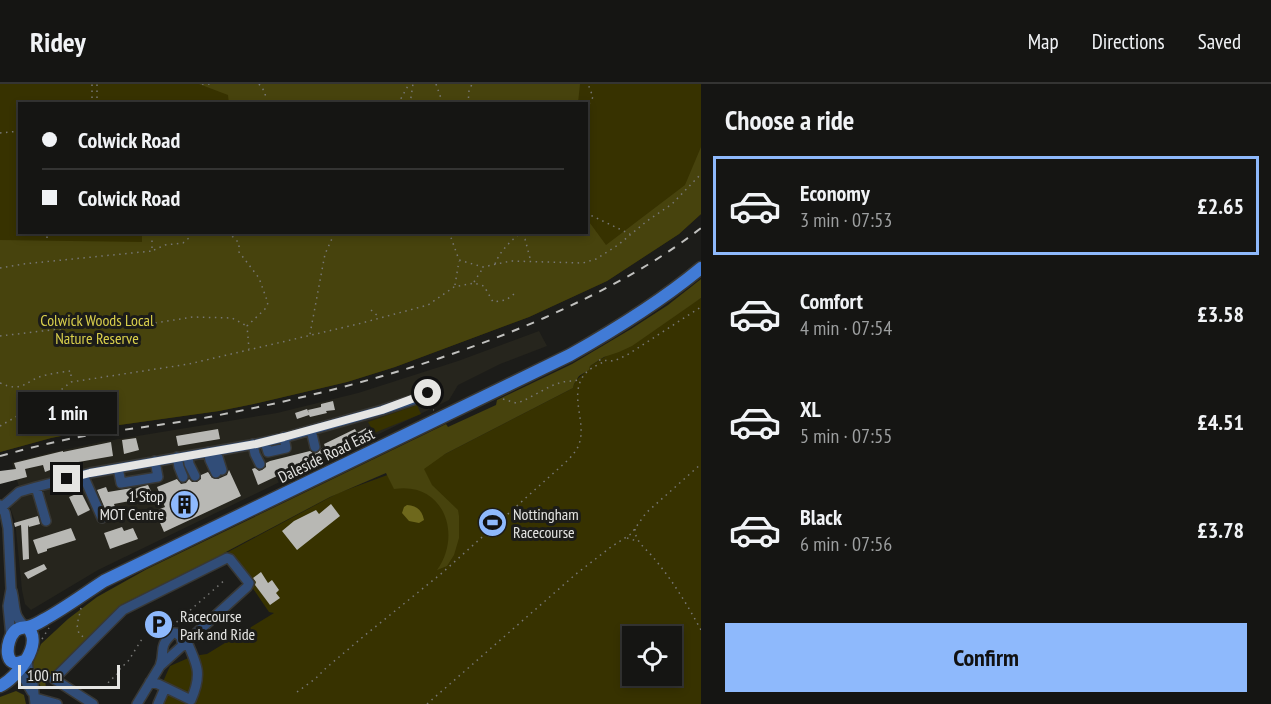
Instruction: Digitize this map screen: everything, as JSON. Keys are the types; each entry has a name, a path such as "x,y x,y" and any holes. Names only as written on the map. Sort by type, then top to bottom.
{"main road":[{"name":"Daleside Road East","path":"19,661 37,643 53,620 104,582 570,355 639,314 701,268"},
{"name":"Daleside Road East","path":"11,637 18,629 53,620"},
{"path":"27,627 37,643"},
{"path":"11,637 19,661"},
{"path":"0,664 19,661"},
{"path":"4,684 19,661"}],"street":[{"path":"11,637 8,603 11,572 8,528 1,506 19,492 83,475 265,442 382,410 431,392 435,407"},
{"path":"311,430 315,447"},
{"path":"253,444 260,464"},
{"path":"212,451 217,458 219,472"},
{"path":"188,456 195,476"},
{"path":"177,457 183,477"},
{"path":"118,468 121,483 158,477 155,461"},
{"path":"83,475 102,518"},
{"path":"36,487 46,521"},
{"path":"93,704 54,679 123,610 227,558 230,559 249,583 247,587 160,666"},
{"path":"0,572 11,572"},
{"path":"11,589 16,616 27,627"},
{"path":"137,704 150,682 160,666 163,643 173,633 176,633 182,638 198,672 197,687 191,702 150,682"},
{"path":"19,661 26,684 34,699"},
{"path":"19,661 28,668 33,684 34,699"},
{"path":"4,684 15,681 26,684"},
{"path":"158,704 165,688"},
{"path":"34,699 57,704"}],"path":[{"path":"92,84 92,102"},
{"path":"97,84 97,102"},
{"path":"202,84 211,84"},
{"path":"259,84 265,92 266,102"},
{"path":"399,102 409,84"},
{"path":"410,102 413,84"},
{"path":"436,84 442,102"},
{"path":"468,102 472,84"},
{"path":"588,84 593,97 588,106"},
{"path":"0,133 18,131"},
{"path":"459,260 483,267 511,261 583,263 596,259 672,204 701,174"},
{"path":"588,214 631,235"},
{"path":"152,251 153,234"},
{"path":"0,268 152,251 165,245 183,243 194,234"},
{"path":"230,234 239,243 239,252 259,278 268,303 265,309 247,326 249,350"},
{"path":"310,335 325,254 334,234"},
{"path":"450,234 459,260 454,287"},
{"path":"495,265 498,256 519,234"},
{"path":"521,234 525,239 531,262"},
{"path":"474,283 483,267"},
{"path":"0,426 43,404 71,381 189,364 249,350 428,305 454,287 474,283 484,286 494,302 506,300 514,294"},
{"path":"599,360 614,361 627,355 701,307"},
{"path":"371,310 380,318"},
{"path":"0,336 68,328 142,325 193,317 232,318 247,326"},
{"path":"297,692 449,567 567,461 576,451 581,437 578,400 581,380 594,366 605,361"},
{"path":"0,383 9,387 21,387 44,375 71,371 71,381"},
{"path":"499,398 516,403 562,382 581,380"},
{"path":"416,399 420,405 432,410 435,407"},
{"path":"427,704 576,574 632,534 646,513 701,464"},
{"path":"635,528 636,538 685,601 701,630"},
{"path":"626,538 639,542"},
{"path":"170,628 226,579"},
{"path":"75,608 82,604 77,625 79,634 92,641"},
{"path":"37,643 53,620"},
{"path":"105,688 121,667 127,663 142,639"}],"shaded area":[{"path":"539,331 547,346 500,364 458,385 449,400 98,570 31,610 25,604 15,521 8,502 11,492 19,487 12,463 101,442 277,413 358,393 458,361"},
{"path":"407,505 418,509 424,520 419,523 409,521 402,513"}],"green space":[{"name":"Colwick Woods Local Nature Reserve","path":"0,84 701,84 701,214 679,234 607,281 529,317 395,367 347,382 219,411 112,426 51,438 0,452"},
{"path":"199,84 580,84 578,102 229,102 228,95"},
{"name":"Colwick Woods Local Nature Reserve","path":"701,147 701,214 679,234 607,281 529,317 395,367 347,382 219,411 112,426 51,438 0,452 0,240 142,242 142,234 588,234 588,220 606,245 685,185"},
{"path":"701,279 701,298 632,346 604,357 590,366 589,370 579,376 573,388 445,454 424,469 432,485 458,510 459,538 454,555 447,566 437,570 445,556 448,541 448,526 444,513 425,493 411,489 394,489 386,473 330,497 224,553 228,552 121,605 45,680 46,688 41,687 32,666 41,644 97,597 147,569 446,424 448,427 496,405 497,400 572,364 631,329 668,305"},
{"name":"Nottingham Racecourse","path":"701,298 701,704 153,704 170,666 193,656 207,654 274,613 269,612 228,552 338,493 445,454 573,388 576,380 590,366"},
{"path":"417,405 421,414 374,433 368,422"},
{"path":"16,691 24,695 26,704 0,704 0,697"}],"building":[{"path":"333,401 335,410 297,419 295,413 307,409 309,413 308,410"},
{"path":"366,428 369,435 330,456 328,452 258,485 252,469 259,471 270,461 310,451 317,453 325,447 324,444 355,429 357,433"},
{"path":"218,429 220,439 178,446 176,436"},
{"path":"136,438 139,450 124,454 122,440"},
{"path":"111,442 113,456 67,464 67,467 60,469 61,472 50,474 50,470 45,472 43,465 25,469 27,477 0,484 0,471 16,469 14,463"},
{"path":"229,470 241,496 164,532 155,511 165,507 157,487 177,479 181,484 186,483 189,479 197,482 201,479 201,475 208,472 212,478 218,479 227,475"},
{"path":"148,485 151,491 135,500 114,504 115,507 106,511 97,490 106,487 108,492 132,488 133,490"},
{"path":"81,492 90,510 78,516 69,497"},
{"path":"331,504 340,516 297,550 282,531 294,521 316,510 319,514"},
{"path":"38,516 40,524 29,527 28,525 29,559 23,560 21,525 15,527 14,523"},
{"path":"122,527 124,531 133,528 138,539 110,549 104,533"},
{"path":"71,528 76,540 38,554 33,540"},
{"path":"44,564 47,569 28,579 24,573"},
{"path":"261,572 268,583 272,580 279,590 276,593 280,598 270,605 255,585 253,578"}],"railway":[{"path":"0,456 79,437 193,420 295,399 421,364 504,335 586,298 644,267 701,228"}],"place":[{"name":"1 Stop MOT Centre","path":"185,505"},
{"name":"Nottingham Racecourse","path":"492,523"},
{"name":"Racecourse Park and Ride","path":"159,625"}],"route":[{"path":"67,479 256,444 382,410 428,393"}]}
